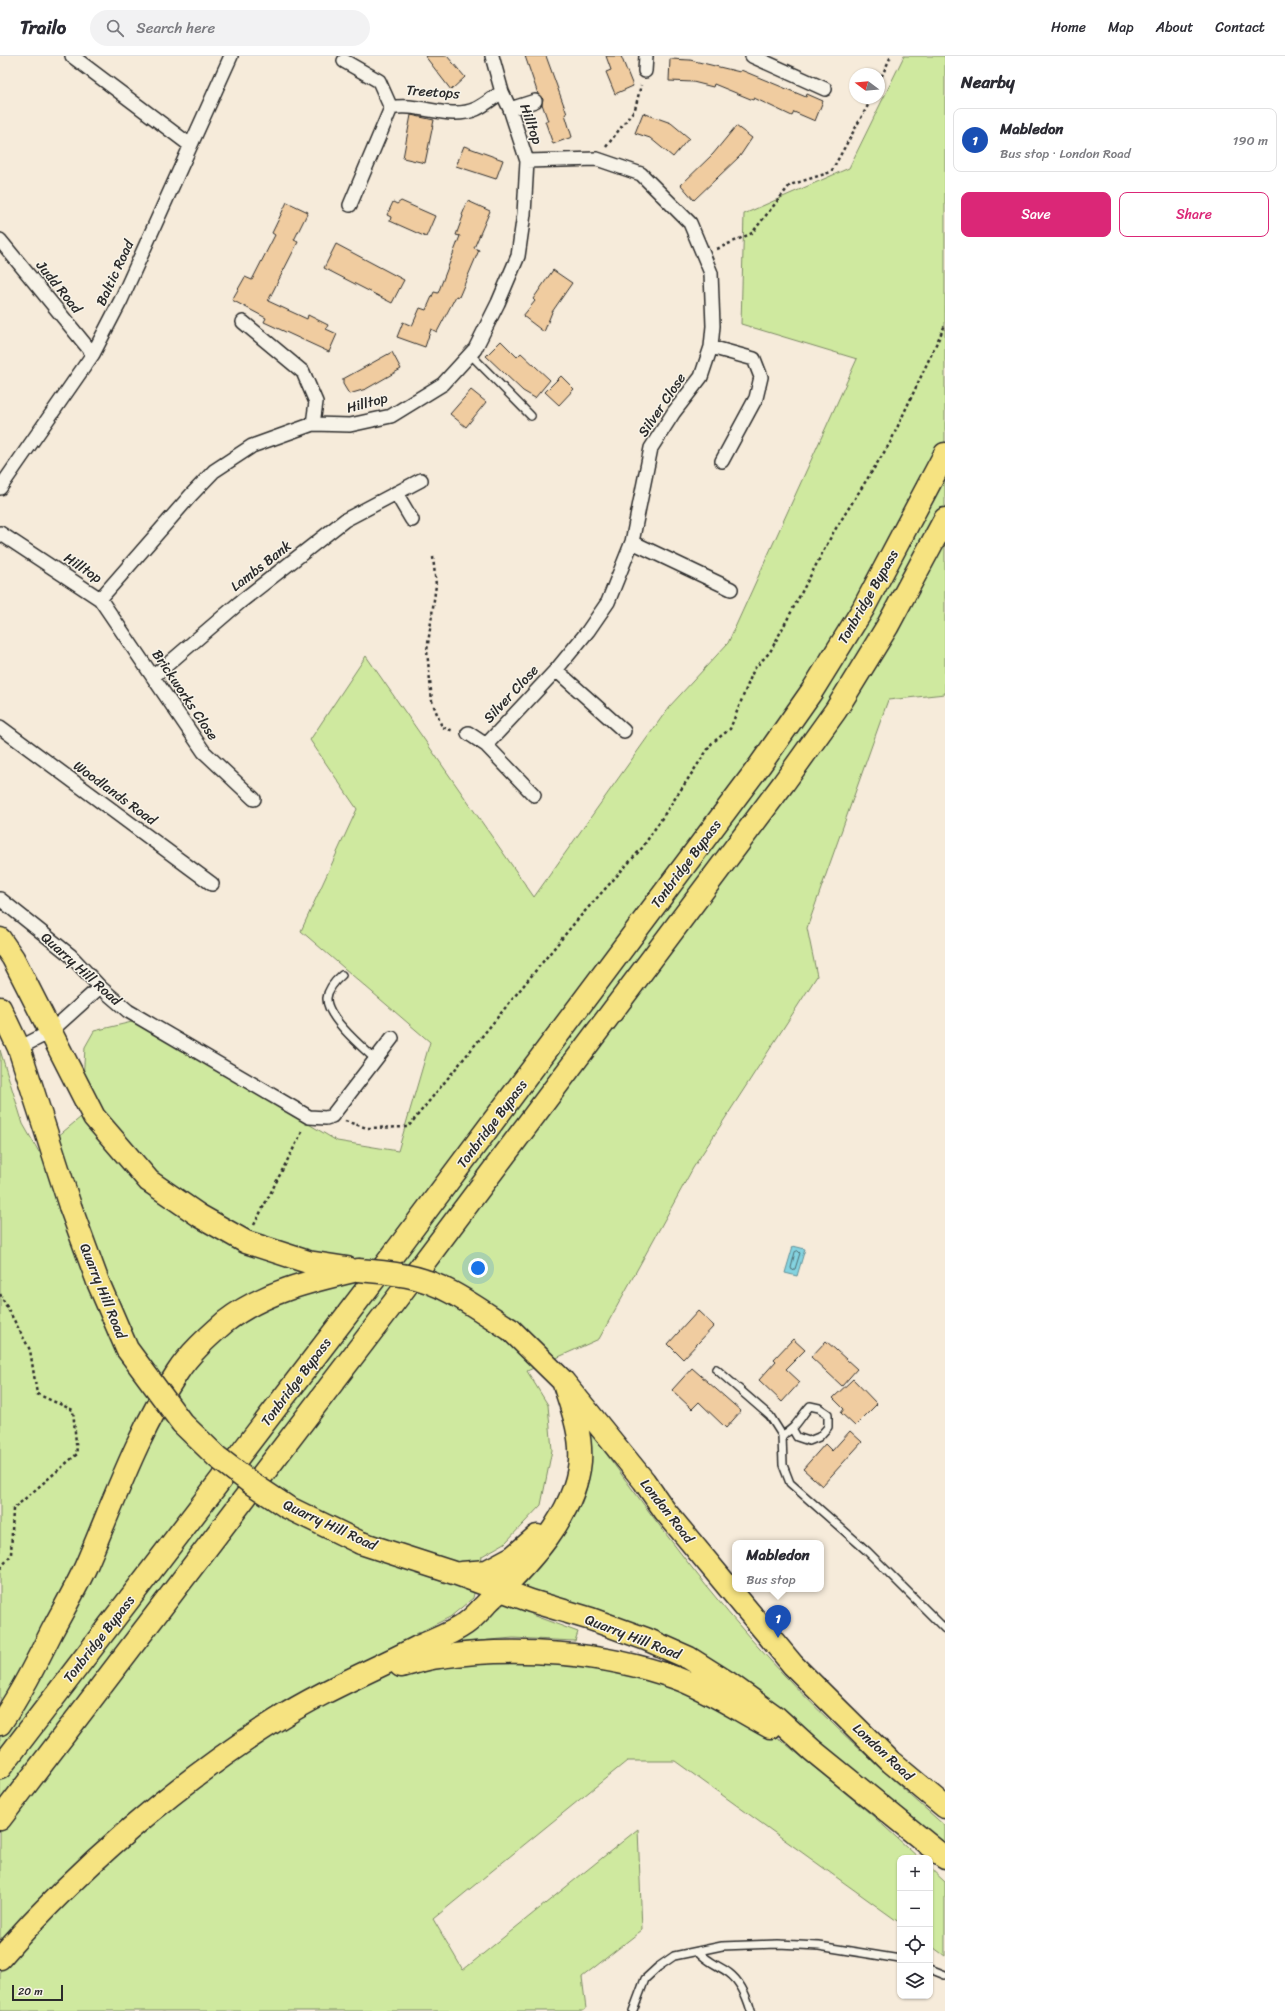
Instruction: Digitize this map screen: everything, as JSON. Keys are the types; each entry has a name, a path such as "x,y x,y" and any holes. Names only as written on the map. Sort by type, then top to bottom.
{"highway":[{"name":"Tonbridge Bypass","path":"0,1768 399,1247 760,765 812,691 863,609 945,454"},
{"name":"Tonbridge Bypass","path":"0,1819 403,1290 783,784 836,710 883,633 945,520"},
{"path":"0,939 12,958 94,1117 149,1181 200,1216 246,1242 308,1262 358,1270"},
{"name":"Quarry Hill Road","path":"0,1008 19,1048 70,1206 98,1282 127,1349 182,1423 217,1457 251,1483 287,1506 361,1543 457,1574 646,1639 689,1658 727,1682 771,1714 812,1750 945,1858"},
{"path":"0,1724 15,1702 85,1568 129,1465 178,1372 200,1344 227,1321 267,1296 304,1283 358,1270"},
{"name":"London Road","path":"358,1270 408,1276 436,1285 459,1297 511,1330 563,1380 644,1481 665,1511 732,1592"},
{"path":"0,1958 32,1921 145,1817 226,1754 277,1720 331,1690 465,1624 525,1568 561,1516 575,1482 580,1460 578,1434 563,1380"},
{"path":"457,1574 487,1571 513,1557 561,1516"},
{"name":"London Road","path":"732,1592 793,1665 891,1762 945,1807"},
{"path":"362,1675 438,1657 479,1653 551,1653 589,1657 635,1666 676,1678 812,1750"}],"street":[{"path":"72,56 190,145"},
{"name":"Baltic Road","path":"0,488 93,354 121,300 231,56"},
{"name":"Hilltop","path":"0,533 100,599 191,495 214,471 252,446 313,424 350,425 390,416 443,384 475,349 498,303 518,256 524,214 527,161 510,109 502,92 492,56"},
{"path":"645,71 646,56"},
{"path":"752,56 825,89"},
{"path":"344,61 379,81 390,108"},
{"name":"Treetops","path":"350,205 390,108 402,105 454,113 476,109 502,92"},
{"path":"510,109 535,101"},
{"name":"Silver Close","path":"486,745 556,670 588,631 608,602 632,542 651,448 674,412 701,377 711,347 713,326 711,273 690,223 641,174 596,159 527,161"},
{"name":"Judd Road","path":"0,240 93,354"},
{"path":"243,322 303,372 316,402 313,424"},
{"path":"711,347 754,359 761,377 756,398 722,461"},
{"name":"Lambs Bank","path":"154,676 239,603 345,520 420,480"},
{"path":"396,493 412,520"},
{"path":"632,542 730,589"},
{"name":"Brickworks Close","path":"100,599 131,646 154,676 204,752 254,799"},
{"path":"556,670 624,731"},
{"name":"Woodlands Road","path":"0,727 212,884"},
{"name":"Silver Close","path":"468,733 486,745 534,795"},
{"name":"Quarry Hill Road","path":"0,899 70,955 100,987 128,1011 310,1117"},
{"path":"19,1048 50,1032 100,987"},
{"path":"310,1117 326,1118 332,1116 392,1038"}],"lane":[{"path":"470,354 531,416"},
{"path":"342,975 332,985 327,998 330,1009 342,1026 376,1060"},
{"path":"716,1369 770,1416 782,1435 783,1466 790,1483 867,1551 945,1629"},
{"path":"782,1435 793,1430 800,1417 810,1406 819,1408 828,1414 828,1427 819,1436 809,1441 797,1437 793,1430"},
{"path":"633,2011 645,1979 674,1956 722,1946 778,1944 819,1946 897,1959"},
{"path":"698,1951 705,1960 729,1973 741,1987 748,1999 751,2011"},
{"path":"933,1970 945,1975"}],"path":[{"path":"885,69 891,56"},
{"path":"596,159 635,109 645,71"},
{"path":"704,255 752,233 790,185 831,172 869,104"},
{"path":"332,1116 367,1128 408,1127 577,920 642,848 712,743 730,729 754,669 770,652 833,533 890,443 945,325"},
{"path":"433,557 436,585 427,651 432,701 442,727 461,734 468,733"},
{"path":"246,1242 310,1117"},
{"path":"0,1294 30,1350 37,1394 73,1410 77,1454 13,1508 11,1555 0,1569"}],"green space":[{"path":"904,56 945,56 945,694 888,700 807,928 817,976 693,1168 599,1339 527,1371 548,1405 552,1450 541,1505 505,1543 482,1556 473,1598 450,1617 416,1634 427,1669 468,1659 548,1661 618,1669 710,1700 781,1740 873,1816 916,1855 897,1855 897,1921 675,1761 627,1761 433,1919 463,1970 638,1829 642,1930 582,1977 586,2009 583,2011 0,2011 0,1050 23,1124 39,1152 81,1117 85,1047 94,1031 136,1021 337,1141 398,1151 430,1042 301,931 357,809 310,740 366,656 534,897 669,707 728,643 857,359 741,324 744,214 849,168 880,104 885,104 885,95"},
{"path":"587,1428 686,1561 728,1613 796,1688 820,1712 945,1826 945,1842 940,1842 814,1738 749,1689 514,1585 559,1538 578,1511 584,1496 589,1474"},
{"path":"499,1600 531,1611 532,1615 578,1632 575,1641 513,1638 455,1643 454,1637"},
{"path":"933,1871 945,1882 945,1956 933,1947"}],"water":[{"path":"793,1246 805,1249 797,1276 785,1273"}],"building":[{"path":"425,56 447,56 465,77 451,90"},
{"path":"525,56 546,56 567,114 565,114 572,137 553,144 545,121 548,121 542,104 543,99 538,94"},
{"path":"606,56 621,56 633,86 615,94 606,72 611,70"},
{"path":"670,59 690,60 740,72 741,70 806,97 807,94 823,101 815,121 794,112 792,116 754,98 753,100 714,84 713,87 693,82 669,81"},
{"path":"643,113 671,123 689,138 673,157 650,138 635,133"},
{"path":"411,115 434,120 425,163 403,158"},
{"path":"736,126 752,138 740,156 694,200 681,185 713,154"},
{"path":"464,146 503,160 496,179 456,166"},
{"path":"401,201 435,216 426,237 390,221 391,217 387,215 393,202 397,204"},
{"path":"468,201 490,211 474,248 479,250 459,297 456,296 437,332 431,329 425,347 397,337 403,322 412,326 420,308 426,310 434,292 438,293 460,236 456,235"},
{"path":"287,202 308,212 294,240 298,242 268,301 307,319 308,315 328,325 326,329 337,334 329,352 264,322 266,318 232,300 245,277 252,280 275,235 272,233"},
{"path":"336,244 404,280 392,303 324,268"},
{"path":"553,270 572,283 552,312 544,332 523,316 535,301 533,299"},
{"path":"501,341 517,357 521,353 550,380 535,398 523,391 486,356"},
{"path":"392,352 401,369 366,389 349,394 343,384 343,379"},
{"path":"561,376 574,389 559,405 545,392"},
{"path":"471,390 486,402 466,427 450,414"},
{"path":"698,1311 714,1326 683,1359 668,1344"},
{"path":"793,1339 805,1350 786,1369 800,1382 782,1402 759,1380 776,1361 774,1359"},
{"path":"826,1341 857,1369 842,1386 811,1357"},
{"path":"692,1368 741,1411 726,1428 699,1402 692,1409 672,1390"},
{"path":"853,1379 877,1404 855,1426 841,1413 844,1409 833,1398"},
{"path":"850,1431 862,1442 822,1486 803,1469 825,1444 832,1451"}],"place":[{"name":"Mabledon","path":"778,1638"}]}
